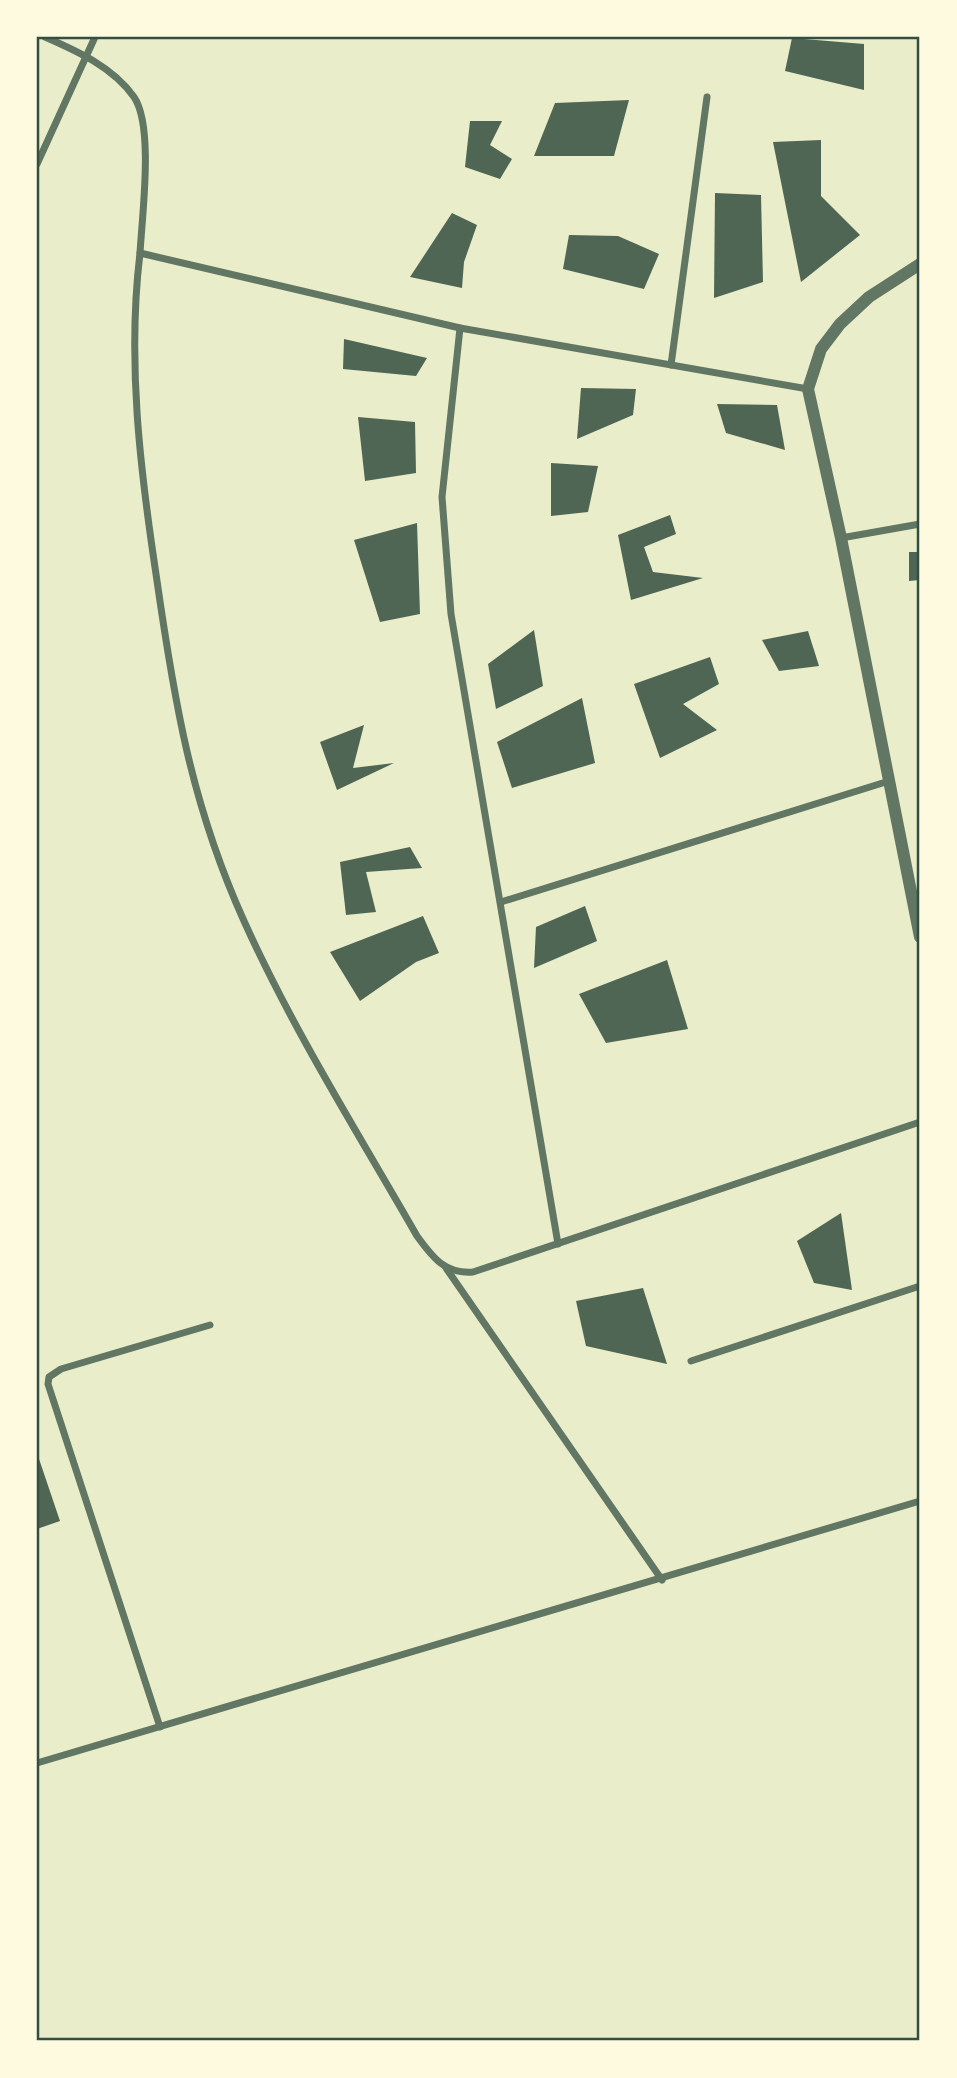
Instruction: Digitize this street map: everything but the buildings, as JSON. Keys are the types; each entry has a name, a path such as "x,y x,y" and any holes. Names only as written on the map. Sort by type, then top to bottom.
{"street":[{"path":"46,37 88,56 121,83 134,97 142,113 145,136 140,253 133,312 145,497 175,706 191,778 243,920 279,996 417,1236 445,1268 662,1580"},
{"path":"37,164 95,37"},
{"path":"671,365 707,97"},
{"path":"140,253 460,328 808,389"},
{"path":"920,264 869,297 840,324 821,349 808,389 841,538 920,937"},
{"path":"460,328 446,445 443,530 451,614 558,1244"},
{"path":"841,538 920,524"},
{"path":"501,902 889,782"},
{"path":"445,1268 460,1273 473,1272 920,1122"},
{"path":"691,1361 920,1286"},
{"path":"160,1727 48,1384 49,1377 61,1369 210,1325"},
{"path":"37,1763 920,1502"}]}
